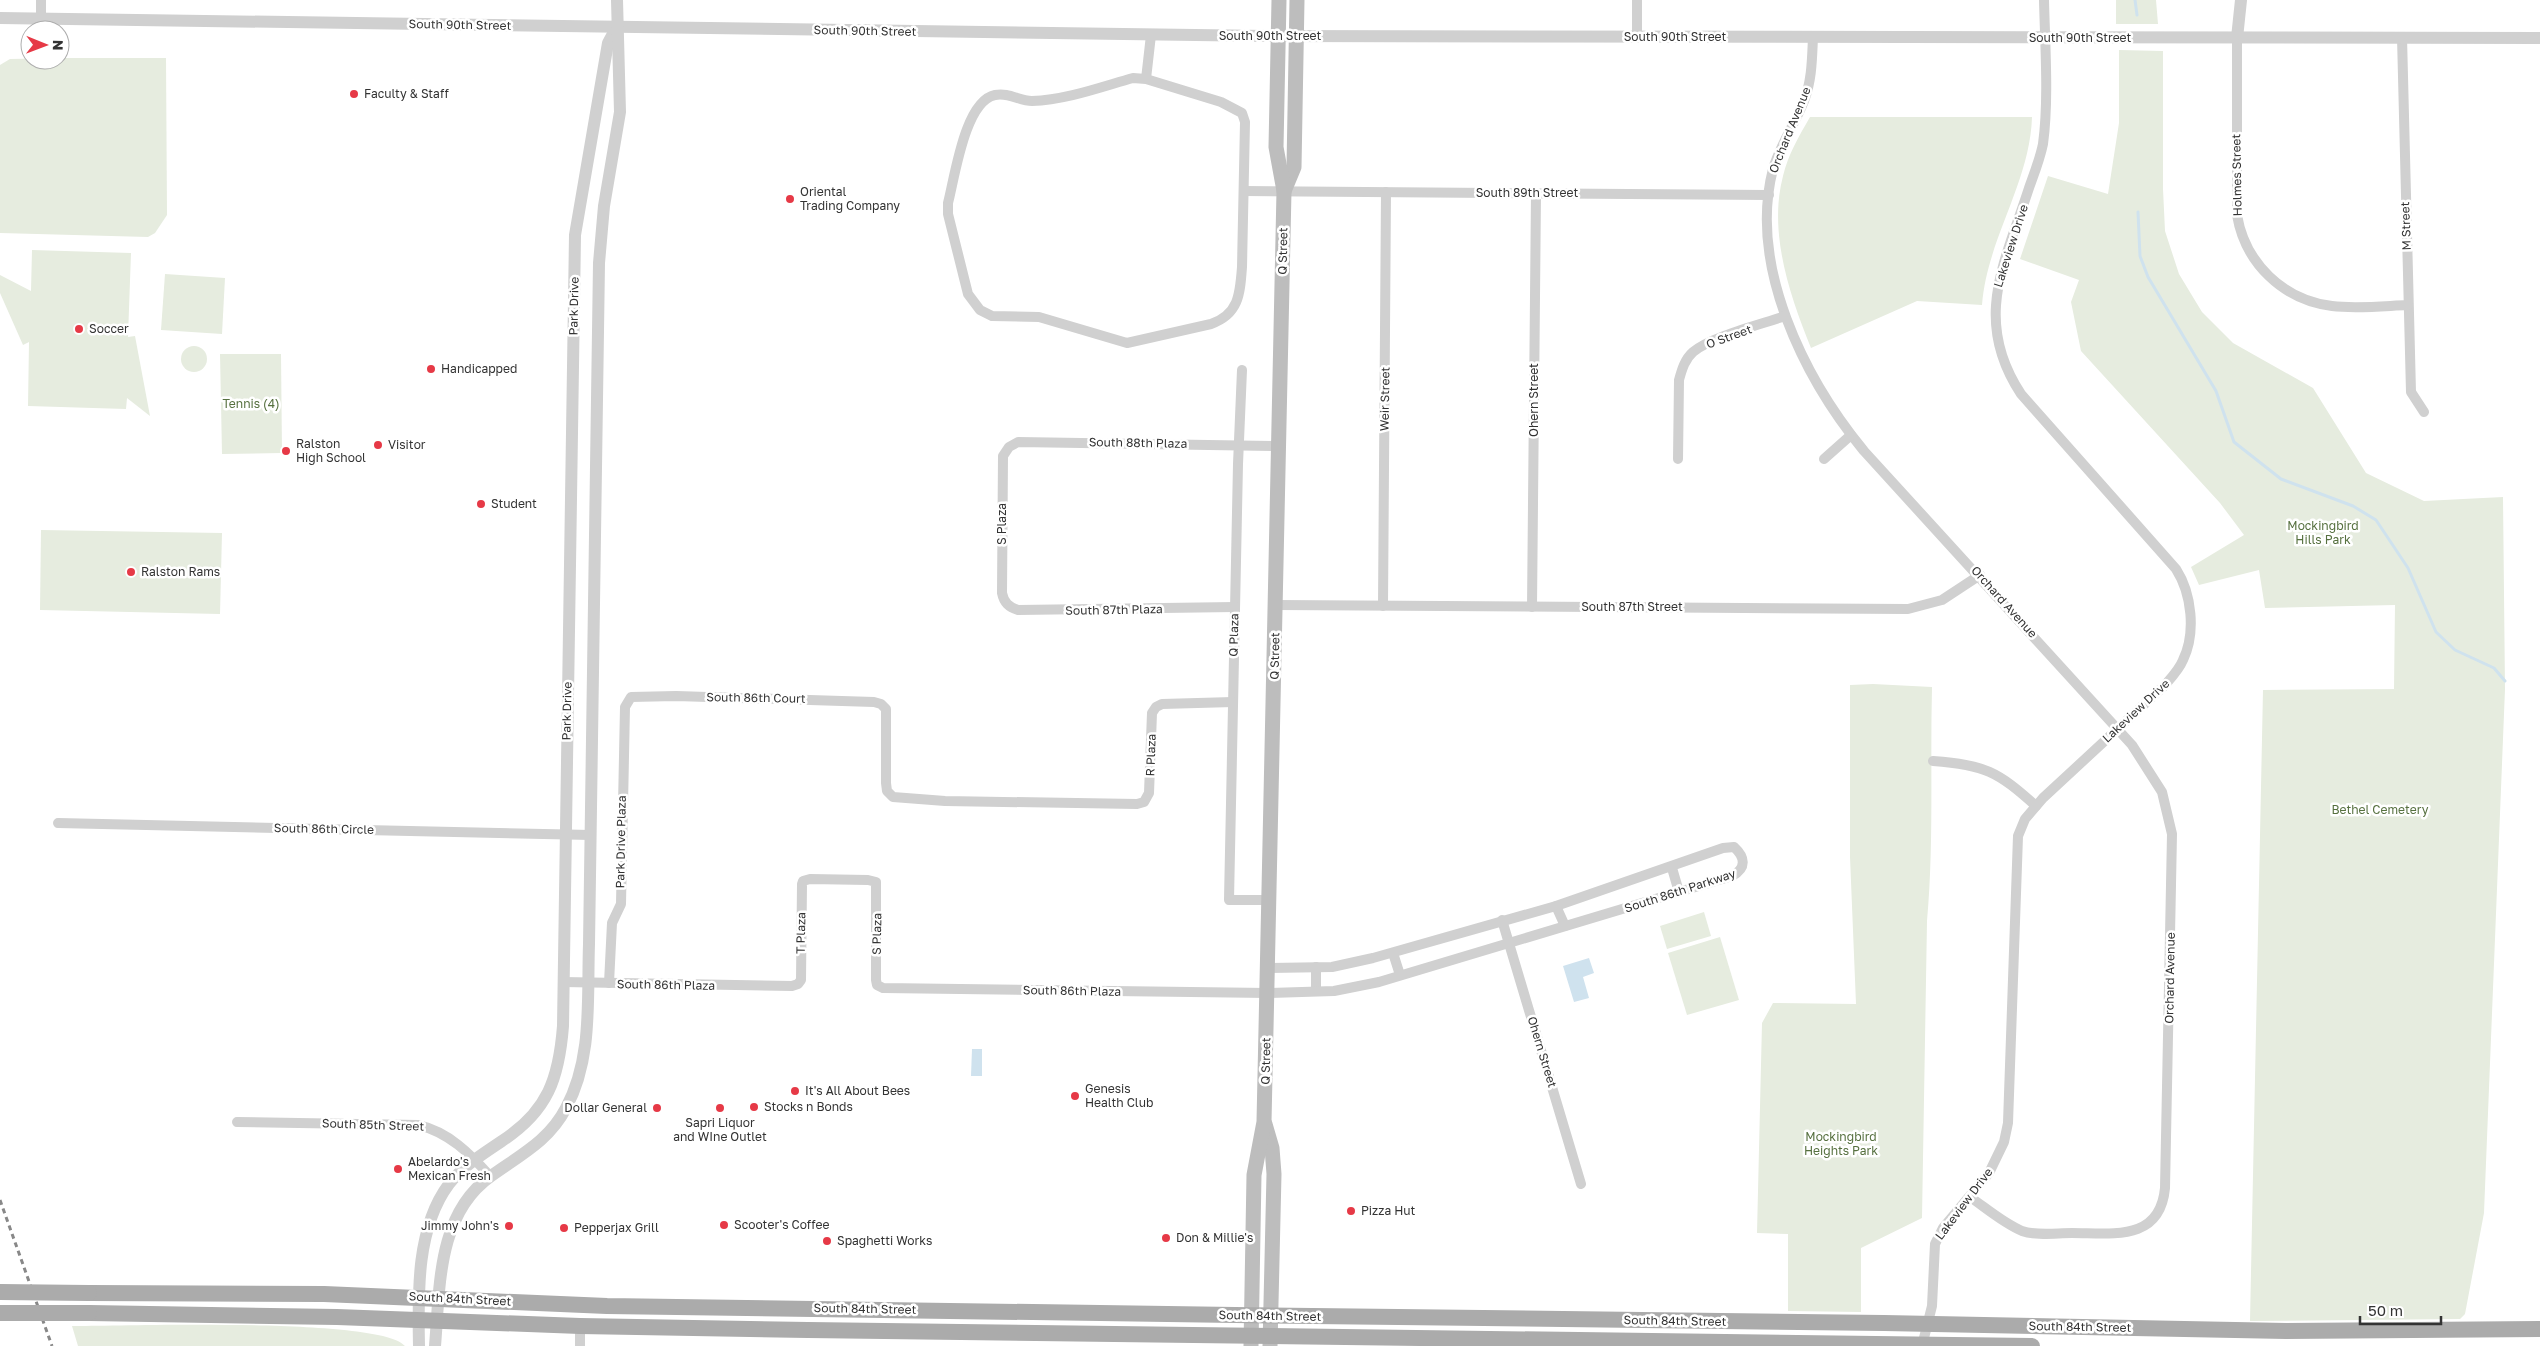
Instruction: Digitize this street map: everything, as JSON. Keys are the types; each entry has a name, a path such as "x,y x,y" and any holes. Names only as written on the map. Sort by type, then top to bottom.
{"main road":[{"name":"Q Street","path":"1251,1341 1254,1175 1264,1122 1270,900 1284,191 1276,148 1279,0"},
{"name":"Q Street","path":"1284,191 1294,167 1297,0"},
{"name":"Q Street","path":"1264,1122 1272,1148 1274,1174 1270,1341"},
{"name":"South 84th Street","path":"0,1292 420,1297 616,1306 1251,1316 1927,1324 2286,1331 2540,1329"},
{"name":"South 84th Street","path":"0,1313 437,1320 580,1326 1251,1341 2032,1346"}],"street":[{"path":"41,0 41,19"},
{"name":"Park Drive","path":"435,1346 446,1248 458,1210 472,1192 490,1176 541,1141 560,1120 581,1073 585,1055 591,835 599,263 604,206 620,112 619,46 616,28 617,0"},
{"path":"1637,0 1637,37"},
{"name":"Lakeview Drive","path":"1922,1345 1932,1306 1934,1244 1943,1228 1970,1197 1996,1160 2008,1123 2013,1032 2016,850 2025,818 2164,686 2180,666 2189,643 2190,609 2188,596 2176,569 2021,394 2008,372 1999,348 1995,316 1998,283 2043,144 2044,0"},
{"path":"2237,38 2241,0"},
{"name":"South 90th Street","path":"0,18 1150,35 2540,38"},
{"name":"Park Drive","path":"419,1346 424,1248 435,1210 448,1185 475,1160 532,1118 547,1097 560,1060 563,982 575,235 608,42 616,28"},
{"path":"1146,79 1150,35"},
{"name":"Orchard Avenue","path":"1813,37 1812,66 1808,89 1777,158 1769,194 1768,233 1780,304 1785,316 1814,379 1851,435 1980,575 2132,745 2156,780 2167,807 2172,834 2165,1194 2161,1207 2151,1222 2143,1228 2126,1233 2031,1233 2010,1224 1970,1197"},
{"name":"M Street","path":"2402,37 2411,392 2424,412"},
{"name":"Holmes Street","path":"2237,38 2237,215 2242,236 2253,257 2276,283 2308,302 2335,307 2408,305"},
{"path":"1133,78 1146,79 1222,102 1242,113 1246,122 1240,291 1234,308 1223,320 1127,343 1039,317 992,316 980,310 968,294 948,214 948,202 966,134 975,111 983,100 994,95 1006,94 1030,101 1057,98 1133,78"},
{"name":"South 89th Street","path":"1244,191 1769,194"},
{"name":"Weir Street","path":"1383,606 1386,192"},
{"name":"Ohern Street","path":"1532,607 1536,193"},
{"name":"O Street","path":"1678,459 1679,380 1681,370 1690,356 1703,345 1785,316"},
{"name":"Q Plaza","path":"1242,370 1229,900 1270,900"},
{"path":"1824,460 1851,435"},
{"name":"South 88th Plaza","path":"1004,456 1010,447 1018,442 1279,446"},
{"name":"S Plaza","path":"1002,593 1004,456"},
{"name":"South 87th Street","path":"1276,605 1908,609 1942,600 1980,575"},
{"name":"South 87th Plaza","path":"1002,593 1006,603 1018,610 1235,608"},
{"name":"South 86th Court","path":"628,699 635,695 874,702 885,706 887,713 886,783 890,795 898,799 1136,804 1144,802"},
{"name":"Park Drive Plaza","path":"609,984 612,923 620,904 624,707 628,699"},
{"name":"R Plaza","path":"1144,802 1150,793 1152,713 1156,707 1162,704 1233,702"},
{"path":"1933,760 1968,764 1990,770 2010,783 2036,806"},
{"name":"South 86th Circle","path":"58,823 591,835"},
{"name":"South 86th Parkway","path":"1268,968 1332,967 1393,952 1556,906 1734,846 1742,854 1744,865 1740,871 1732,876 1507,944 1400,975 1334,991 1268,993"},
{"path":"1672,868 1679,892"},
{"name":"S Plaza","path":"803,881 868,880 876,882 877,985"},
{"name":"T Plaza","path":"798,984 801,980 803,881"},
{"path":"1556,906 1565,926"},
{"name":"Ohern Street","path":"1502,920 1507,944 1581,1184"},
{"path":"1393,952 1400,975"},
{"path":"1316,967 1316,991"},
{"name":"South 86th Plaza","path":"563,982 792,986 798,984"},
{"name":"South 86th Plaza","path":"877,985 883,988 1268,993"},
{"name":"South 85th Street","path":"237,1122 418,1125 439,1131 475,1160 490,1176"},
{"path":"580,1326 580,1346"}],"green space":[{"path":"2116,0 2156,0 2158,24 2116,24"},
{"name":"Bethel Cemetery","path":"2119,50 2163,51 2163,189 2165,231 2179,274 2202,312 2233,343 2313,388 2366,473 2424,501 2503,497 2505,689 2484,1213 2465,1314 2460,1319 2250,1321 2263,690 2405,689 2394,689 2395,605 2265,608 2259,570 2199,585 2191,567 2244,535 2220,503 2081,351 2071,302 2079,280 2020,259 2048,176 2108,194 2119,123"},
{"path":"70,58 166,58 167,215 155,233 148,237 0,233 0,65 10,59 20,59 20,70 70,70"},
{"path":"1810,117 2032,117 2024,165 1992,257 1982,305 1917,301 1811,348 1789,286 1780,242 1778,220 1779,198 1785,168 1794,146"},
{"name":"Soccer","path":"32,250 131,253 128,337 135,336 150,416 127,398 126,409 28,406 29,342 23,345 0,293 0,275 31,291"},
{"path":"165,274 225,278 222,334 161,330"},
{"path":"194,346 203,350 207,359 203,368 194,372 185,368 181,359 185,350"},
{"name":"Tennis (4)","path":"220,354 281,354 282,453 222,454"},
{"name":"Ralston Rams","path":"41,530 222,533 220,614 40,610"},
{"name":"Mockingbird Heights Park","path":"1873,684 1932,687 1931,833 1927,921 1922,1218 1861,1248 1861,1312 1788,1311 1788,1234 1757,1233 1762,1023 1773,1003 1856,1004 1850,857 1850,685"},
{"path":"1704,912 1711,936 1667,949 1660,926"},
{"path":"1720,937 1739,1000 1687,1015 1668,953"},
{"path":"248,1325 302,1327 350,1331 386,1337 405,1346 78,1346 72,1326"}],"water":[{"path":"1589,958 1594,973 1583,977 1589,998 1574,1002 1563,966"},
{"path":"972,1049 982,1049 982,1076 971,1076"}],"waterway":[{"path":"2135,0 2137,15"},
{"path":"2138,212 2140,256 2148,277 2216,391 2234,442 2281,479 2353,506 2376,520 2408,568 2436,632 2455,650 2494,668 2505,681"}],"railway":[{"path":"0,1200 52,1346"}],"place":[{"name":"Faculty & Staff","path":"354,94"},
{"name":"Oriental Trading Company","path":"790,199"},
{"name":"Soccer","path":"79,329"},
{"name":"Handicapped","path":"431,369"},
{"name":"Visitor","path":"378,445"},
{"name":"Ralston High School","path":"286,451"},
{"name":"Student","path":"481,504"},
{"name":"Ralston Rams","path":"131,572"},
{"name":"It's All About Bees","path":"795,1091"},
{"name":"Genesis Health Club","path":"1075,1096"},
{"name":"Stocks n Bonds","path":"754,1107"},
{"name":"Dollar General","path":"657,1108"},
{"name":"Sapri Liquor and WIne Outlet","path":"720,1108"},
{"name":"Abelardo's Mexican Fresh","path":"398,1169"},
{"name":"Pizza Hut","path":"1351,1211"},
{"name":"Scooter's Coffee","path":"724,1225"},
{"name":"Jimmy John's","path":"509,1226"},
{"name":"Pepperjax Grill","path":"564,1228"},
{"name":"Don & Millie's","path":"1166,1238"},
{"name":"Spaghetti Works","path":"827,1241"}],"park label":[{"name":"Mockingbird Hills Park","path":"2323,533"}]}
